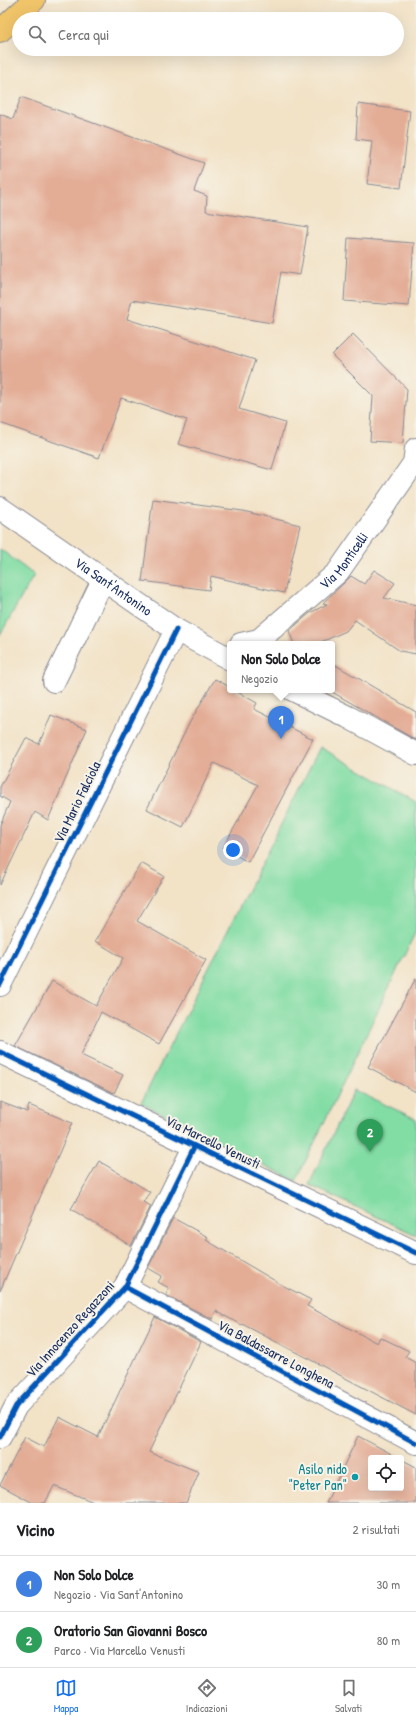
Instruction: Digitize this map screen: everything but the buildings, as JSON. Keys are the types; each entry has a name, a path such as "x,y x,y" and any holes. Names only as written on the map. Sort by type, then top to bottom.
{"main road":[{"path":"21,12 34,0"},
{"path":"0,31 12,20"}],"street":[{"name":"Via Monticelli","path":"254,641 259,640 338,572 415,458"},
{"name":"Via Sant'Antonino","path":"0,508 176,630 224,652"},
{"path":"54,681 103,580"},
{"name":"Via Mario Falciola","path":"0,985 176,630"},
{"path":"299,693 348,717 416,754"},
{"name":"Via Marcello Venusti","path":"0,1052 416,1253"},
{"name":"Via Innocenzo Regazzoni","path":"0,1437 16,1406 125,1286 194,1147"},
{"name":"Via Baldassarre Longhena","path":"125,1286 416,1443"}],"green space":[{"path":"0,549 34,575 0,635"},
{"path":"320,747 416,802 416,931 296,1181 141,1103"},
{"path":"354,1090 416,1119 416,1235 309,1185"}],"cycle path":[{"path":"0,985 176,630"},
{"path":"0,1052 416,1253"},
{"path":"0,1437 16,1406 125,1287 194,1147"},
{"path":"125,1287 416,1443"}],"place":[{"name":"Non Solo Dolce","path":"281,739"},
{"name":"Oratorio San Giovanni Bosco","path":"370,1152"},
{"name":"Asilo nido \"Peter Pan\"","path":"355,1477"}]}
